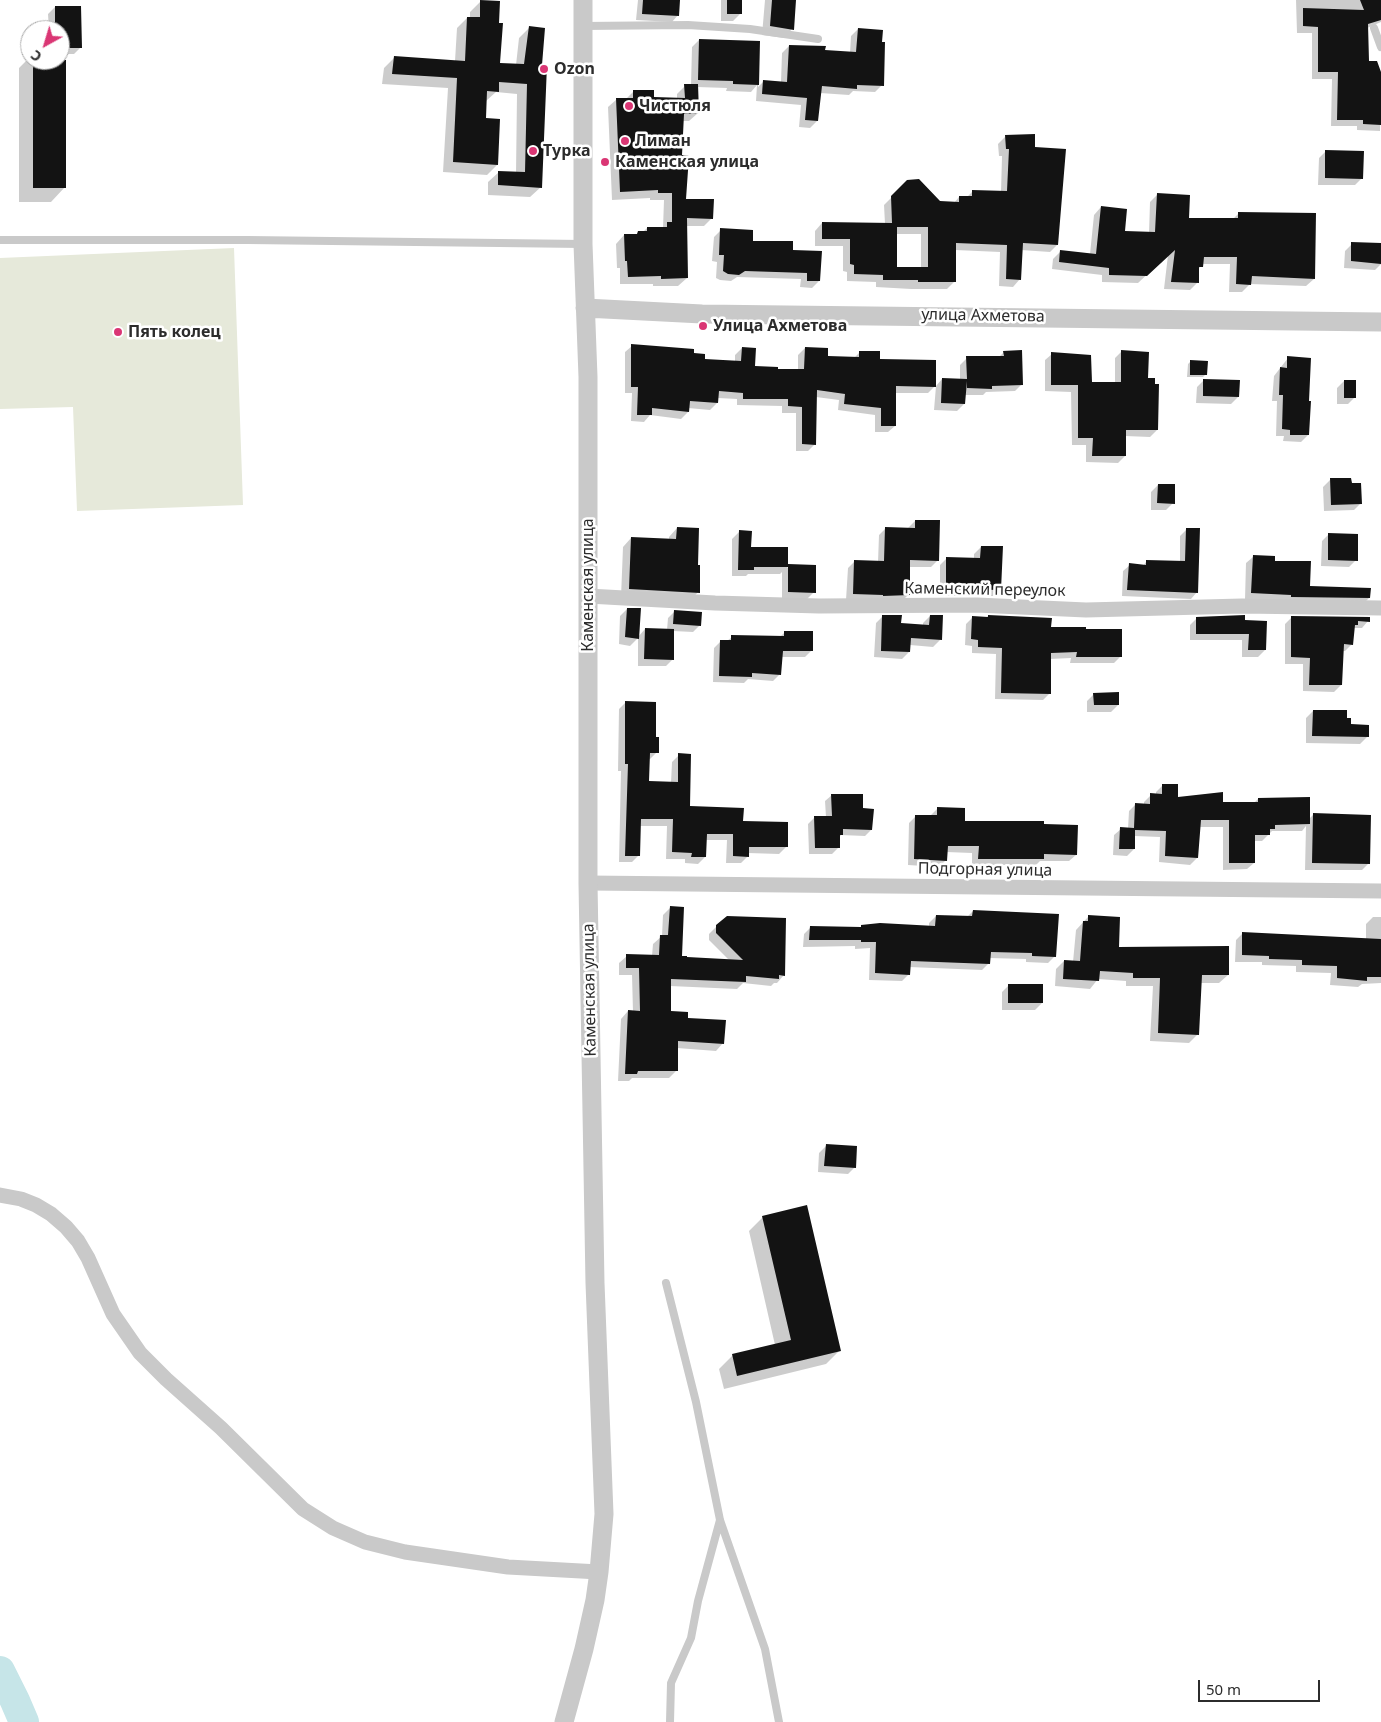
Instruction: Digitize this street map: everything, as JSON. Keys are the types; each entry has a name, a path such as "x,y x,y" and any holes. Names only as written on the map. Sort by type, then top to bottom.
{"street":[{"name":"Каменская улица","path":"564,1722 584,1649 599,1572 603,1532 604,1485 595,1283 588,883 588,377 583,244 584,0"},
{"name":"улица Ахметова","path":"585,308 702,314 1381,322"},
{"name":"Каменский переулок","path":"588,596 706,603 818,606 977,605 1086,610 1242,606 1381,608"},
{"name":"Подгорная улица","path":"588,883 1381,891"},
{"path":"0,1195 36,1205 66,1226 88,1258 113,1314 140,1353 221,1428 303,1509 333,1528 365,1542 406,1552 508,1567 599,1572"}],"lane":[{"path":"583,26 688,25 750,29 818,39"},
{"path":"1374,28 1381,47"},
{"path":"0,240 248,240 583,244"},
{"path":"666,1283 696,1402 720,1520 765,1649 780,1722"},
{"path":"670,1722 671,1683 692,1638 698,1601 720,1520"}],"shaded area":[{"name":"Пять колец","path":"234,248 243,505 77,511 73,407 0,409 0,258"}],"building":[{"path":"480,0 500,1 499,23 503,23 500,63 524,64 529,26 545,28 542,65 547,65 542,188 498,185 498,171 525,172 527,84 499,82 499,92 487,91 486,118 500,119 498,165 453,162 457,78 392,74 394,56 465,61 467,17 480,17"},
{"path":"643,0 680,0 679,16 642,14"},
{"path":"727,0 742,0 742,14 727,14"},
{"path":"772,0 796,0 794,30 770,26"},
{"path":"1360,0 1381,0 1381,20 1368,24 1369,61 1377,61 1381,72 1381,125 1363,124 1363,120 1337,120 1338,72 1318,72 1318,27 1303,26 1303,8 1364,10"},
{"path":"55,6 81,6 82,48 70,48 70,20 55,20"},
{"path":"858,28 883,30 882,42 885,42 884,86 857,85 857,89 822,86 818,121 805,120 807,98 762,94 763,80 787,82 789,45 826,46 825,50 856,52"},
{"path":"699,39 760,41 759,85 733,84 733,81 698,80"},
{"path":"33,70 66,70 66,188 33,188"},
{"path":"684,84 698,84 699,113 684,114 682,155 689,156 686,199 714,199 713,219 687,218 688,278 661,279 661,276 628,277 627,261 625,261 624,234 637,234 638,231 647,231 647,227 667,227 667,222 672,222 672,193 658,193 658,190 620,192 616,98 633,98 633,90 654,90 654,97 685,98"},
{"path":"1035,134 1035,147 1066,149 1058,245 1023,243 1021,280 1006,279 1007,245 956,243 956,282 918,282 918,280 883,280 883,275 854,274 854,265 850,264 850,239 822,239 822,222 892,223 891,196 907,180 919,179 940,201 959,202 959,196 972,196 972,190 1007,191 1009,149 1006,149 1005,135","holes":["897,227 928,227 928,267 897,267"]},
{"path":"1325,150 1364,151 1363,179 1325,178"},
{"path":"1157,193 1190,195 1189,218 1238,218 1238,212 1316,213 1315,279 1252,276 1251,285 1236,284 1237,257 1204,257 1203,267 1199,267 1199,283 1171,282 1175,250 1147,276 1109,275 1109,268 1059,262 1060,250 1096,254 1101,206 1127,209 1125,231 1155,232"},
{"path":"720,228 753,230 753,241 793,241 793,250 822,251 820,281 807,281 807,273 745,271 739,275 728,274 723,271 724,255 719,255"},
{"path":"1351,242 1381,243 1381,264 1351,261"},
{"path":"631,344 694,349 694,353 705,354 705,359 741,361 742,347 756,348 755,366 778,367 778,369 804,369 805,347 828,348 828,356 859,357 859,351 880,351 880,359 936,360 936,387 896,386 896,426 881,426 881,408 844,404 845,394 817,390 816,445 802,444 802,407 788,406 788,399 743,399 743,393 719,391 718,403 690,401 689,412 652,408 652,415 637,415 638,387 631,387"},
{"path":"1022,350 1023,385 992,386 992,389 967,388 967,381 965,404 941,403 942,378 967,379 966,356 1004,356 1003,351"},
{"path":"1121,350 1149,352 1148,378 1155,378 1155,384 1159,384 1158,430 1126,430 1126,456 1092,456 1093,438 1078,438 1078,385 1051,385 1051,352 1091,355 1092,382 1121,382"},
{"path":"1287,356 1311,358 1309,435 1290,435 1290,430 1282,429 1283,395 1279,395 1280,367 1287,368"},
{"path":"1190,360 1208,361 1207,375 1190,375"},
{"path":"1203,379 1240,380 1239,397 1203,396"},
{"path":"1344,380 1356,380 1356,398 1344,398"},
{"path":"1330,478 1351,478 1352,483 1361,483 1362,504 1331,505"},
{"path":"1158,484 1175,484 1175,504 1157,503"},
{"path":"915,520 940,520 939,561 910,560 910,595 853,594 854,560 884,561 885,527 915,528"},
{"path":"677,527 699,528 698,565 700,565 700,593 629,589 631,537 676,539"},
{"path":"1186,528 1200,528 1198,593 1127,590 1129,563 1146,565 1146,560 1185,561"},
{"path":"739,530 752,531 751,547 788,547 788,567 754,567 754,570 738,570"},
{"path":"1328,533 1358,534 1358,561 1328,560"},
{"path":"981,546 1003,546 1001,590 946,589 946,557 980,558"},
{"path":"1253,555 1275,556 1275,561 1311,561 1310,586 1371,588 1370,598 1291,597 1291,595 1251,593"},
{"path":"788,564 816,565 816,593 788,592"},
{"path":"627,608 641,608 639,639 625,637"},
{"path":"674,610 702,612 701,626 673,624"},
{"path":"882,615 902,615 901,623 929,625 930,615 943,615 942,640 911,638 910,652 881,651"},
{"path":"988,615 1052,618 1051,627 1122,629 1122,657 1076,657 1077,652 1051,653 1051,694 1001,693 1002,648 978,647 978,640 971,639 972,616 988,617"},
{"path":"1245,615 1245,620 1267,621 1266,650 1248,650 1249,634 1196,634 1196,617"},
{"path":"1291,616 1370,617 1370,622 1358,621 1358,625 1355,625 1353,645 1344,644 1342,685 1309,685 1310,658 1291,657"},
{"path":"645,628 674,629 674,660 644,659"},
{"path":"784,631 813,631 813,651 783,651 781,675 752,673 752,677 719,676 720,640 731,640 731,635 784,636"},
{"path":"1119,692 1119,705 1094,705 1093,693"},
{"path":"625,701 656,702 656,737 659,737 659,753 650,753 649,781 678,782 678,753 691,754 690,806 744,808 743,821 788,822 788,847 749,847 749,857 733,856 733,834 707,834 706,857 691,857 692,853 672,852 673,819 641,819 640,856 625,856 628,764 625,764"},
{"path":"1313,710 1347,710 1347,718 1351,718 1351,724 1369,725 1369,737 1312,736"},
{"path":"1162,784 1178,784 1178,797 1223,792 1223,802 1258,802 1258,798 1310,797 1310,824 1275,825 1275,829 1270,829 1270,835 1255,835 1255,863 1229,863 1229,820 1201,820 1198,858 1165,856 1166,831 1135,830 1135,849 1119,849 1120,827 1134,828 1135,803 1150,804 1150,793 1162,794"},
{"path":"831,794 863,794 863,808 874,809 872,830 843,829 843,835 840,835 840,848 815,848 814,816 832,816"},
{"path":"937,807 965,808 965,821 1044,821 1044,824 1078,825 1077,855 1044,854 1044,859 978,859 979,846 948,846 947,861 914,859 915,815 937,815"},
{"path":"1313,813 1371,815 1370,864 1312,863"},
{"path":"670,906 684,907 682,956 687,957 743,960 716,933 716,925 727,916 786,918 785,976 779,975 779,979 746,976 746,982 671,979 671,1011 688,1012 688,1018 726,1020 724,1044 678,1041 678,1071 638,1071 637,1074 625,1074 628,1010 640,1011 639,968 626,968 626,954 659,955 660,935 668,935"},
{"path":"973,910 1059,914 1056,957 1032,956 1032,953 991,952 990,964 911,961 910,975 875,973 876,942 861,942 861,940 809,940 810,926 861,927 861,925 880,923 935,926 936,915 972,916"},
{"path":"1088,915 1120,917 1119,947 1229,946 1229,975 1202,975 1199,1035 1158,1033 1160,978 1133,978 1133,973 1100,971 1099,981 1063,979 1064,960 1080,961 1083,921 1088,921"},
{"path":"1242,932 1381,939 1381,977 1367,977 1367,981 1337,978 1337,966 1302,965 1302,960 1269,959 1269,956 1242,955"},
{"path":"1008,984 1043,984 1043,1003 1008,1003"},
{"path":"826,1144 857,1146 856,1168 824,1166"},
{"path":"807,1205 841,1351 737,1376 732,1354 791,1340 762,1216"}],"waterway":[{"path":"0,1671 24,1722"}],"place":[{"name":"Ozon","path":"544,69"},
{"name":"Чистюля","path":"629,106"},
{"name":"Лиман","path":"625,141"},
{"name":"Турка","path":"533,151"},
{"name":"Каменская улица","path":"605,162"},
{"name":"Улица Ахметова","path":"703,326"},
{"name":"Пять колец","path":"118,332"}]}
